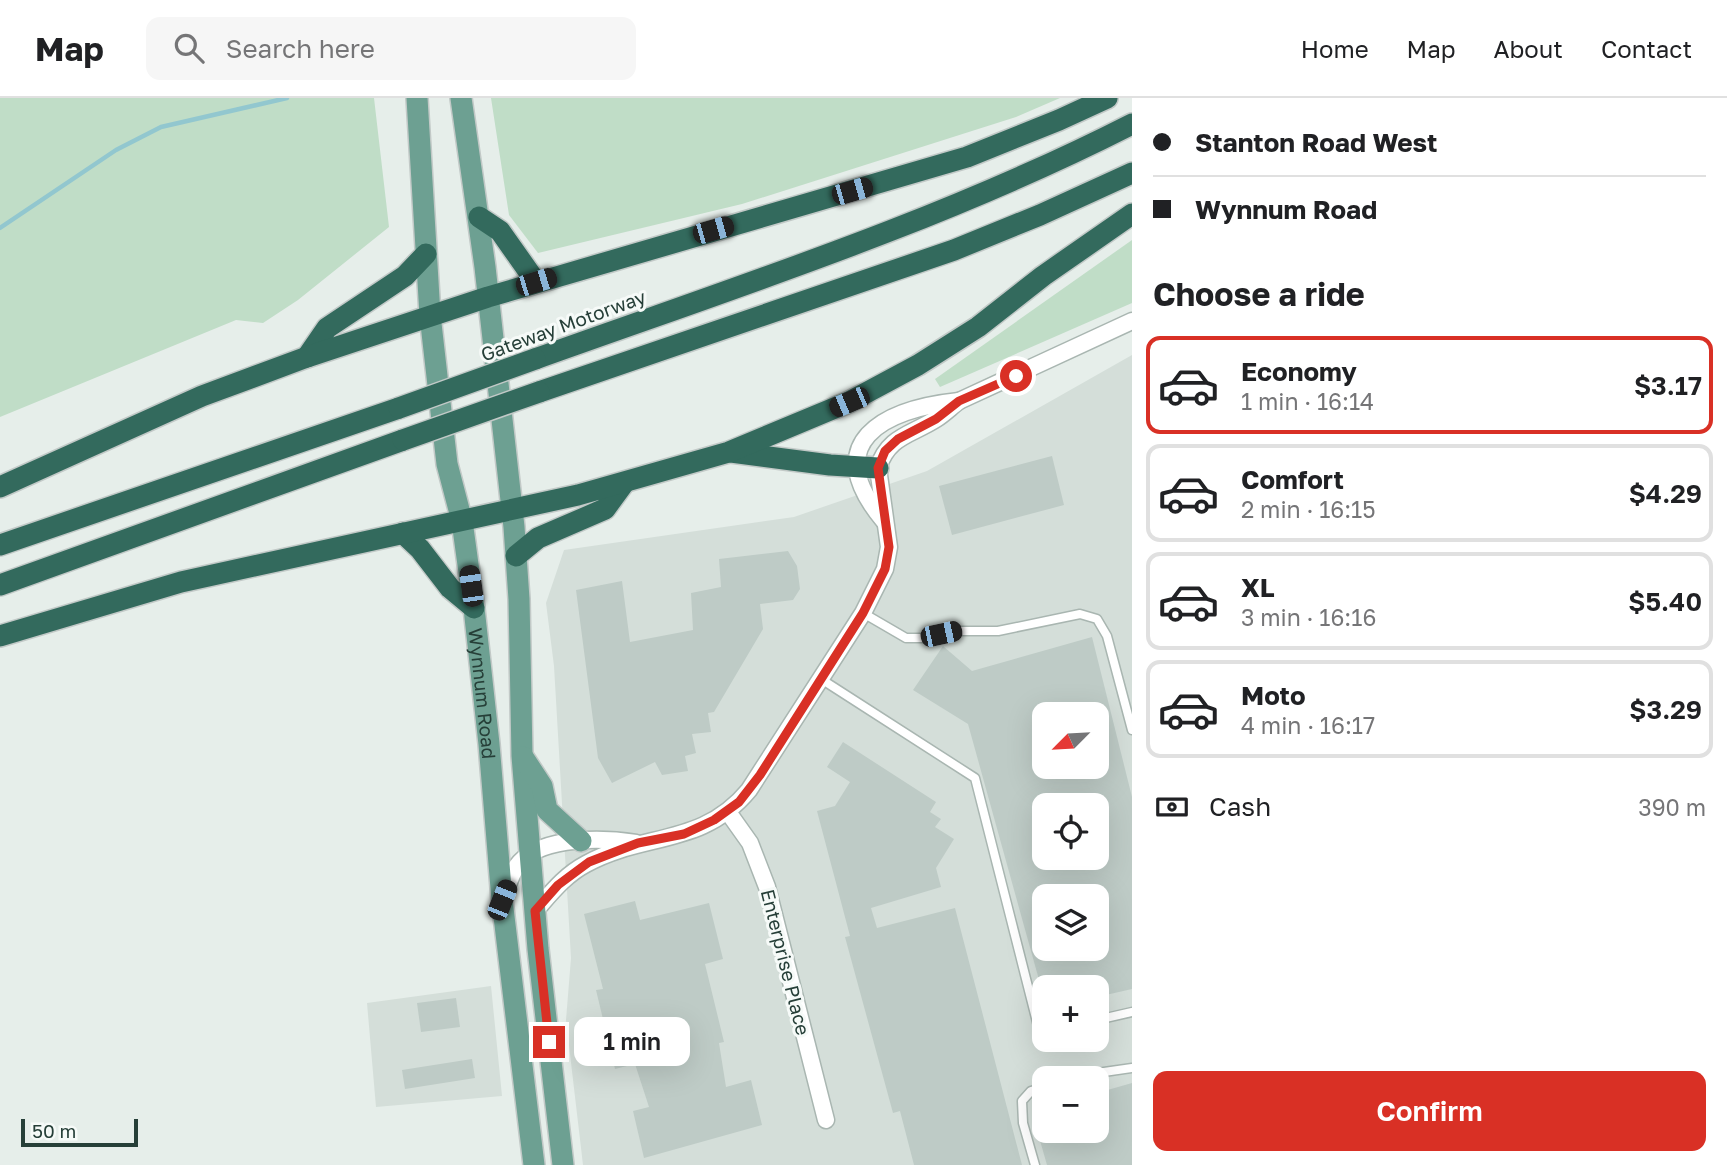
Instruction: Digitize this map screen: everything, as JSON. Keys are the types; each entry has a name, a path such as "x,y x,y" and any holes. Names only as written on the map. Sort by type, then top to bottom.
{"highway":[{"path":"0,487 202,396 307,356 536,282 967,157 1107,98"},
{"name":"Gateway Motorway","path":"0,545 399,408 741,286 965,200 1132,124"},
{"path":"0,585 539,392 954,250 1132,173"},
{"path":"0,636 181,582 624,483 729,452 849,402 918,365 978,327 1053,268 1132,214"},
{"path":"479,217 500,231 536,282"},
{"path":"307,356 327,328 405,276 426,254"},
{"path":"729,452 878,468"},
{"path":"516,556 538,538 605,509 624,483"},
{"path":"403,533 420,549 450,588 474,608"}],"main road":[{"name":"Wynnum Road","path":"417,98 430,315 447,464 461,521 474,608 502,900 534,1165"},
{"name":"Wynnum Road","path":"461,98 479,217 512,509 522,755 535,911 564,1165"},
{"path":"522,755 542,786 547,810 581,841"}],"street":[{"path":"535,911 573,872 589,862 638,843 684,834 728,812 749,790 879,584 889,547 878,468 881,458 891,444 936,419 959,401 1132,321"},
{"path":"884,520 867,501 858,480 856,467 859,446 879,426 929,404 959,401"},
{"name":"Enterprise Place","path":"728,812 750,843 767,887 826,1121"},
{"path":"502,900 514,871 530,852 545,847 605,838 638,843"}],"lane":[{"path":"863,613 906,638 926,638 955,631 998,631 1080,614 1097,619 1107,636 1132,730"},
{"path":"821,679 975,778 1032,1002"},
{"path":"1109,1017 1132,1012"},
{"path":"1109,1072 1132,1068"},
{"path":"1032,1091 1022,1101 1023,1123 1035,1165"}],"shaded area":[{"path":"1132,355 1132,1165 583,1165 566,1020 571,958 554,666 546,603 564,550 794,517 927,471"},
{"path":"491,986 502,1096 376,1107 367,1003"}],"green space":[{"path":"0,98 374,98 389,227 298,300 263,323 236,320 0,417"},
{"path":"491,98 1060,98 1016,117 742,204 538,253 509,215"},
{"path":"1132,240 1132,303 940,387 935,379"}],"building":[{"path":"1052,456 1064,505 952,535 939,486"},
{"path":"788,551 797,566 800,589 793,600 760,604 763,629 714,712 708,713 711,732 692,734 696,753 685,756 688,771 662,775 655,762 612,783 598,758 576,590 622,581 630,642 693,630 691,593 721,587 719,559"},
{"path":"1092,637 1108,702 1032,702 1032,779 1110,779 1110,709 1132,797 1132,989 1109,994 1109,975 1038,975 1034,961 1109,961 1109,884 1032,884 1032,955 968,724 913,690 943,646 972,671"},
{"path":"843,742 936,802 930,812 941,819 935,827 954,839 936,868 941,887 871,908 877,928 955,908 1022,1165 914,1165 900,1111 893,1113 845,937 850,936 817,811 835,806 850,782 827,767"},
{"path":"635,901 640,920 709,903 723,959 705,964 724,1042 719,1043 726,1087 751,1080 762,1125 644,1158 633,1111 649,1107 635,1064 615,1069 596,990 603,989 584,914"},
{"path":"456,998 460,1027 421,1032 417,1003"},
{"path":"472,1059 475,1078 405,1089 402,1070"},
{"path":"1132,1083 1132,1165 1047,1165 1041,1143 1109,1143 1109,1090"}],"waterway":[{"path":"0,228 116,150 161,127 287,98"}],"route":[{"path":"549,1042 535,911 558,885 589,862 638,843 684,834 728,812 739,802 760,775 879,584 889,547 878,468 885,451 898,439 936,419 959,401 1016,376"}]}
